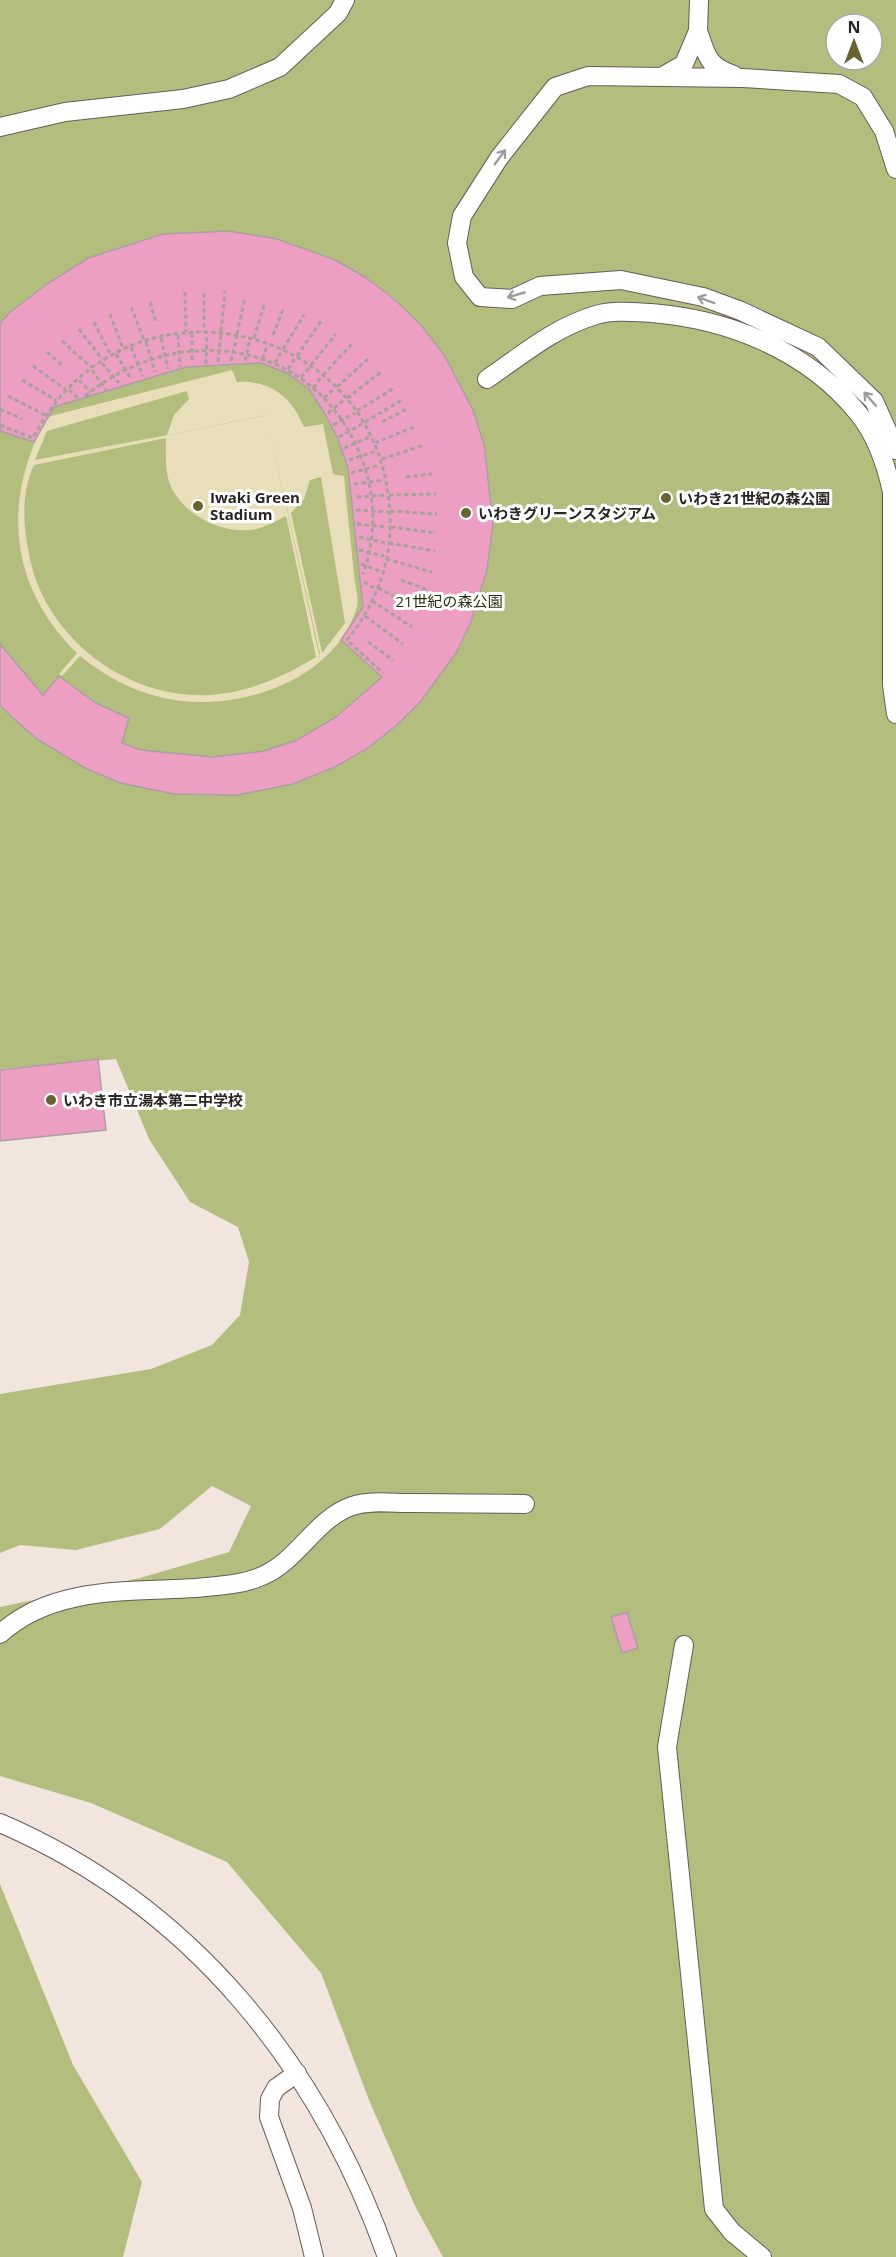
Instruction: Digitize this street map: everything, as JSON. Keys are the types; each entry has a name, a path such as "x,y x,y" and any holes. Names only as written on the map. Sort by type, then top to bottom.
{"street":[{"path":"0,127 65,112 183,99 229,89 280,67 339,13 345,0"},
{"path":"663,76 684,64 698,31 699,0"},
{"path":"698,31 708,59 716,69 743,78"},
{"path":"896,169 884,131 863,97 839,84 743,78 588,76 555,87 499,158 462,216 457,243 464,277 480,297 512,298 540,286 621,280 703,297 741,311 818,347 874,401 896,450"},
{"path":"487,379 566,326 599,315 631,312 693,318 729,328 771,345 823,377 859,414 872,435 885,461 892,492 892,685 896,714"},
{"path":"0,1634 17,1618 50,1603 90,1595 225,1586 263,1576 287,1559 325,1521 353,1506 389,1503 525,1504"},
{"path":"684,1646 668,1747 714,2210 732,2232 762,2257"},
{"path":"0,1823 68,1857 163,1924 242,1998 297,2073 327,2120 349,2162 387,2257"},
{"path":"297,2073 276,2088 270,2100 269,2116 302,2208 314,2257"}],"path":[{"path":"218,362 225,291"},
{"path":"185,292 186,332"},
{"path":"204,292 206,364"},
{"path":"231,361 245,297"},
{"path":"150,302 156,323"},
{"path":"245,361 265,302"},
{"path":"131,307 155,372"},
{"path":"273,335 284,307"},
{"path":"110,314 123,349"},
{"path":"275,363 304,315"},
{"path":"288,369 321,321"},
{"path":"94,322 110,354"},
{"path":"79,329 119,383"},
{"path":"0,425 33,438 56,400 110,354 145,341 186,332 221,333 252,339 283,350 310,366 346,398 364,423 382,459 388,495 388,543 372,601 347,640 383,673"},
{"path":"192,333 192,363"},
{"path":"301,378 336,334"},
{"path":"178,335 180,367"},
{"path":"161,338 168,369"},
{"path":"62,341 91,368 106,390"},
{"path":"313,388 352,344"},
{"path":"262,359 268,345"},
{"path":"131,347 143,376"},
{"path":"46,352 64,367"},
{"path":"85,396 125,368 151,358 179,352 233,352 275,363 288,369 334,408 350,430 366,469 372,496 373,526 372,540 363,574"},
{"path":"116,354 131,379"},
{"path":"324,398 369,358"},
{"path":"33,366 78,398"},
{"path":"328,413 381,372"},
{"path":"22,380 56,400"},
{"path":"79,380 90,392"},
{"path":"333,424 394,388"},
{"path":"8,396 45,415"},
{"path":"339,437 402,400"},
{"path":"0,409 22,419"},
{"path":"382,422 407,409"},
{"path":"375,444 416,426"},
{"path":"344,448 370,437"},
{"path":"382,459 424,445"},
{"path":"349,460 376,452"},
{"path":"351,473 380,465"},
{"path":"406,477 432,474"},
{"path":"354,484 384,480"},
{"path":"357,497 436,494"},
{"path":"356,510 437,514"},
{"path":"357,524 436,533"},
{"path":"359,537 435,551"},
{"path":"359,550 432,572"},
{"path":"361,564 380,571"},
{"path":"401,580 428,590"},
{"path":"364,582 420,610"},
{"path":"372,601 412,627"},
{"path":"364,616 403,644"},
{"path":"368,642 393,660"}],"green space":[{"name":"21世紀の森公園","path":"0,0 896,0 896,2257 443,2257 415,2206 369,2100 321,1973 227,1862 91,1803 0,1776 0,1607 140,1578 229,1552 251,1506 212,1486 160,1529 76,1550 20,1545 0,1553 0,1394 151,1369 212,1345 240,1315 249,1262 238,1227 190,1202 149,1139 116,1059 0,1069"},
{"path":"0,1884 73,2065 142,2182 123,2257 0,2257"}],"sand":[{"path":"232,370 237,382 260,384 278,392 293,407 304,427 323,424 333,474 344,476 357,595 357,607 345,633 327,655 305,673 278,687 250,696 221,701 191,702 152,695 119,682 80,656 62,676 59,674 77,653 54,627 37,599 25,571 19,541 19,510 23,479 33,448 47,417","holes":["187,391 189,399 174,415 167,435 35,460 47,431","266,415 267,415 34,463","267,420 320,654 319,655","166,438 169,483 178,499 195,515 228,529 240,530 260,528 286,516 316,657 291,671 253,687 211,695 179,694 149,687 120,674 94,658 71,636 52,612 38,584 25,532 25,497 34,465","321,477 345,623 322,653 291,513 304,499 310,480"]}],"building":[{"path":"229,231 277,239 335,260 365,277 393,298 421,325 444,355 473,410 484,444 493,524 487,570 471,622 456,653 421,701 397,725 368,748 335,767 293,784 237,795 174,794 120,783 85,768 37,739 0,705 0,644 43,695 59,676 96,703 129,718 122,743 141,750 212,757 264,751 297,740 336,717 382,677 341,640 363,607 348,468 338,439 309,389 287,373 261,363 186,367 54,407 34,442 0,431 0,323 10,312 47,284 88,258 163,234"},
{"name":"いわき市立湯本第二中学校","path":"98,1059 106,1130 0,1141 0,1070"},
{"path":"627,1612 638,1648 622,1653 611,1617"}],"place":[{"name":"いわき21世紀の森公園","path":"666,498"},
{"name":"Iwaki Green Stadium","path":"198,506"},
{"name":"いわきグリーンスタジアム","path":"466,513"},
{"name":"いわき市立湯本第二中学校","path":"51,1100"}]}
